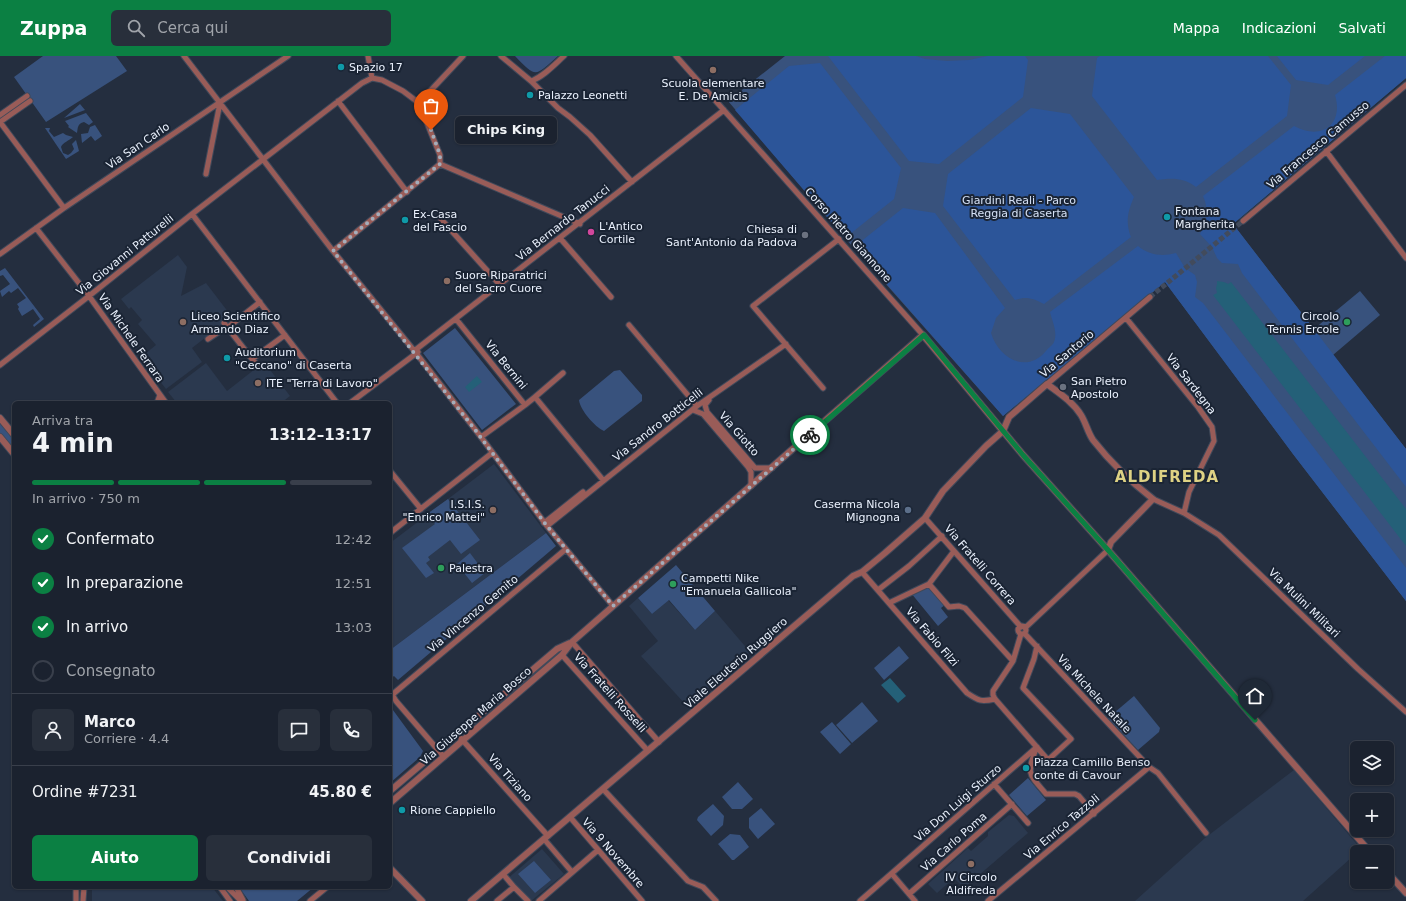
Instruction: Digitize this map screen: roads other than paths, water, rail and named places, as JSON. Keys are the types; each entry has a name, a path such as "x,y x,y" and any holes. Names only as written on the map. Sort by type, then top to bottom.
{"street":[{"path":"184,56 333,251 415,352 481,437 546,525 613,606"},
{"name":"Via San Carlo","path":"0,254 64,208 288,56"},
{"path":"333,251 440,164 440,155 419,103 403,91 382,80 372,78 368,56"},
{"path":"419,103 463,56"},
{"path":"501,56 531,81 558,108 590,135 632,182"},
{"path":"531,81 535,80 564,56"},
{"name":"Corso Pietro Giannone","path":"676,56 924,335 1023,455 1108,550 1364,845"},
{"name":"Via Giovanni Patturelli","path":"0,365 338,101 362,83 372,78"},
{"name":"Via Francesco Camusso","path":"1243,221 1406,85"},
{"path":"0,115 29,98 0,122 64,208"},
{"path":"338,101 407,192"},
{"path":"206,174 220,103"},
{"name":"Via Bernardo Tanucci","path":"353,401 724,110"},
{"path":"1326,151 1406,258"},
{"path":"440,164 580,224"},
{"path":"192,214 334,401"},
{"path":"441,219 500,285"},
{"name":"Via Michele Ferrara","path":"36,228 90,296 164,401"},
{"path":"560,238 611,297"},
{"path":"823,388 753,306 839,239"},
{"name":"Via Santorio","path":"1003,431 1009,418 1150,297"},
{"path":"208,339 260,302"},
{"name":"Via Sardegna","path":"1126,318 1203,413 1212,427 1214,441 1189,492 1184,513"},
{"name":"Via Bernini","path":"457,320 525,405 535,397 602,479"},
{"path":"629,325 697,406"},
{"path":"226,326 258,366"},
{"path":"252,359 285,335"},
{"name":"Via Giuseppe Maria Bosco","path":"392,801 562,655 572,642 924,335"},
{"name":"Via Sandro Botticelli","path":"546,525 602,479 697,406 786,344"},
{"path":"535,397 563,373"},
{"path":"1037,646 1034,659 1022,688 1071,738 1048,760 995,698 993,691 1013,661 1023,631 1108,550 1111,542 1153,499 1112,463 1092,438 1082,416 1069,401 1047,384"},
{"path":"158,401 160,395"},
{"name":"Via Giotto","path":"710,397 706,405 707,412 755,468 772,468"},
{"path":"481,437 525,405"},
{"name":"Via Giotto","path":"693,410 703,414 748,467 751,472 751,486"},
{"path":"0,418 12,433"},
{"name":"Viale Eleuterio Ruggiero","path":"471,901 853,576 862,572 897,543 925,518 943,491 986,446 1003,431"},
{"path":"0,437 12,452"},
{"path":"392,531 492,453"},
{"path":"392,473 421,509"},
{"name":"Via Mulini Militari","path":"1153,499 1184,513 1219,535 1358,669 1406,712"},
{"name":"Via Fratelli Correra","path":"925,518 1023,631"},
{"path":"878,590 909,566 942,536"},
{"name":"Via Vincenzo Gemito","path":"392,691 566,550"},
{"path":"889,603 929,584 954,551"},
{"name":"Via Fabio Filzi","path":"862,572 967,693 978,700 984,701 995,698"},
{"path":"929,584 949,607 959,606 965,608 1013,661"},
{"name":"Via Michele Natale","path":"1023,631 1149,768 1158,772 1206,833"},
{"name":"Via Giuseppe Maria Bosco","path":"392,789 557,649 572,642"},
{"name":"Via Fratelli Rosselli","path":"572,642 659,742"},
{"name":"Via Fratelli Rosselli","path":"557,649 648,751"},
{"path":"392,694 396,701 444,757"},
{"name":"Via Tiziano","path":"457,734 546,838 572,872"},
{"path":"1037,747 1030,764 1031,776 1046,794 1075,794 1079,796 1094,814"},
{"name":"Via Don Luigi Sturzo","path":"860,901 1037,747"},
{"name":"Via Enrico Tazzoli","path":"988,901 1149,768"},
{"path":"994,784 1028,823"},
{"path":"603,789 688,881 703,887 716,901"},
{"name":"Via Carlo Poma","path":"909,894 1012,804"},
{"name":"Via 9 Novembre","path":"570,817 642,901"},
{"path":"539,901 598,850"},
{"path":"392,870 422,901"},
{"path":"503,874 528,901"},
{"path":"892,874 915,901"},
{"path":"1394,880 1406,894"},
{"path":"497,901 514,887"},
{"path":"76,889 76,901"},
{"path":"83,901 84,889"},
{"path":"221,889 230,901"},
{"path":"229,889 242,901"},
{"path":"237,889 242,901"},
{"path":"310,901 324,889"}],"tunnel":[{"path":"1150,297 1243,221"}],"place":[{"name":"Spazio 17","path":"341,67"},
{"name":"Scuola elementare E. De Amicis","path":"713,70"},
{"name":"Palazzo Leonetti","path":"530,95"},
{"name":"Chips King","path":"431,130"},
{"name":"Fontana Margherita","path":"1167,217"},
{"name":"Ex-Casa del Fascio","path":"405,220"},
{"name":"L'Antico Cortile","path":"591,232"},
{"name":"Chiesa di Sant'Antonio da Padova","path":"805,235"},
{"name":"Suore Riparatrici del Sacro Cuore","path":"447,281"},
{"name":"Liceo Scientifico Armando Diaz","path":"183,322"},
{"name":"Circolo Tennis Ercole","path":"1347,322"},
{"name":"Auditorium \"Ceccano\" di Caserta","path":"227,358"},
{"name":"ITE \"Terra di Lavoro\"","path":"258,383"},
{"name":"San Pietro Apostolo","path":"1063,387"},
{"name":"I.S.I.S. \"Enrico Mattei\"","path":"493,510"},
{"name":"Caserma Nicola Mignogna","path":"908,510"},
{"name":"Palestra","path":"441,568"},
{"name":"Campetti Nike \"Emanuela Gallicola\"","path":"673,584"},
{"name":"Piazza Camillo Benso conte di Cavour","path":"1026,768"},
{"name":"Rione Cappiello","path":"402,810"},
{"name":"IV Circolo Aldifreda","path":"971,864"}],"district":[{"name":"ALDIFREDA","path":"1167,477"}],"park label":[{"name":"Giardini Reali - Parco Reggia di Caserta","path":"1019,206"}]}
